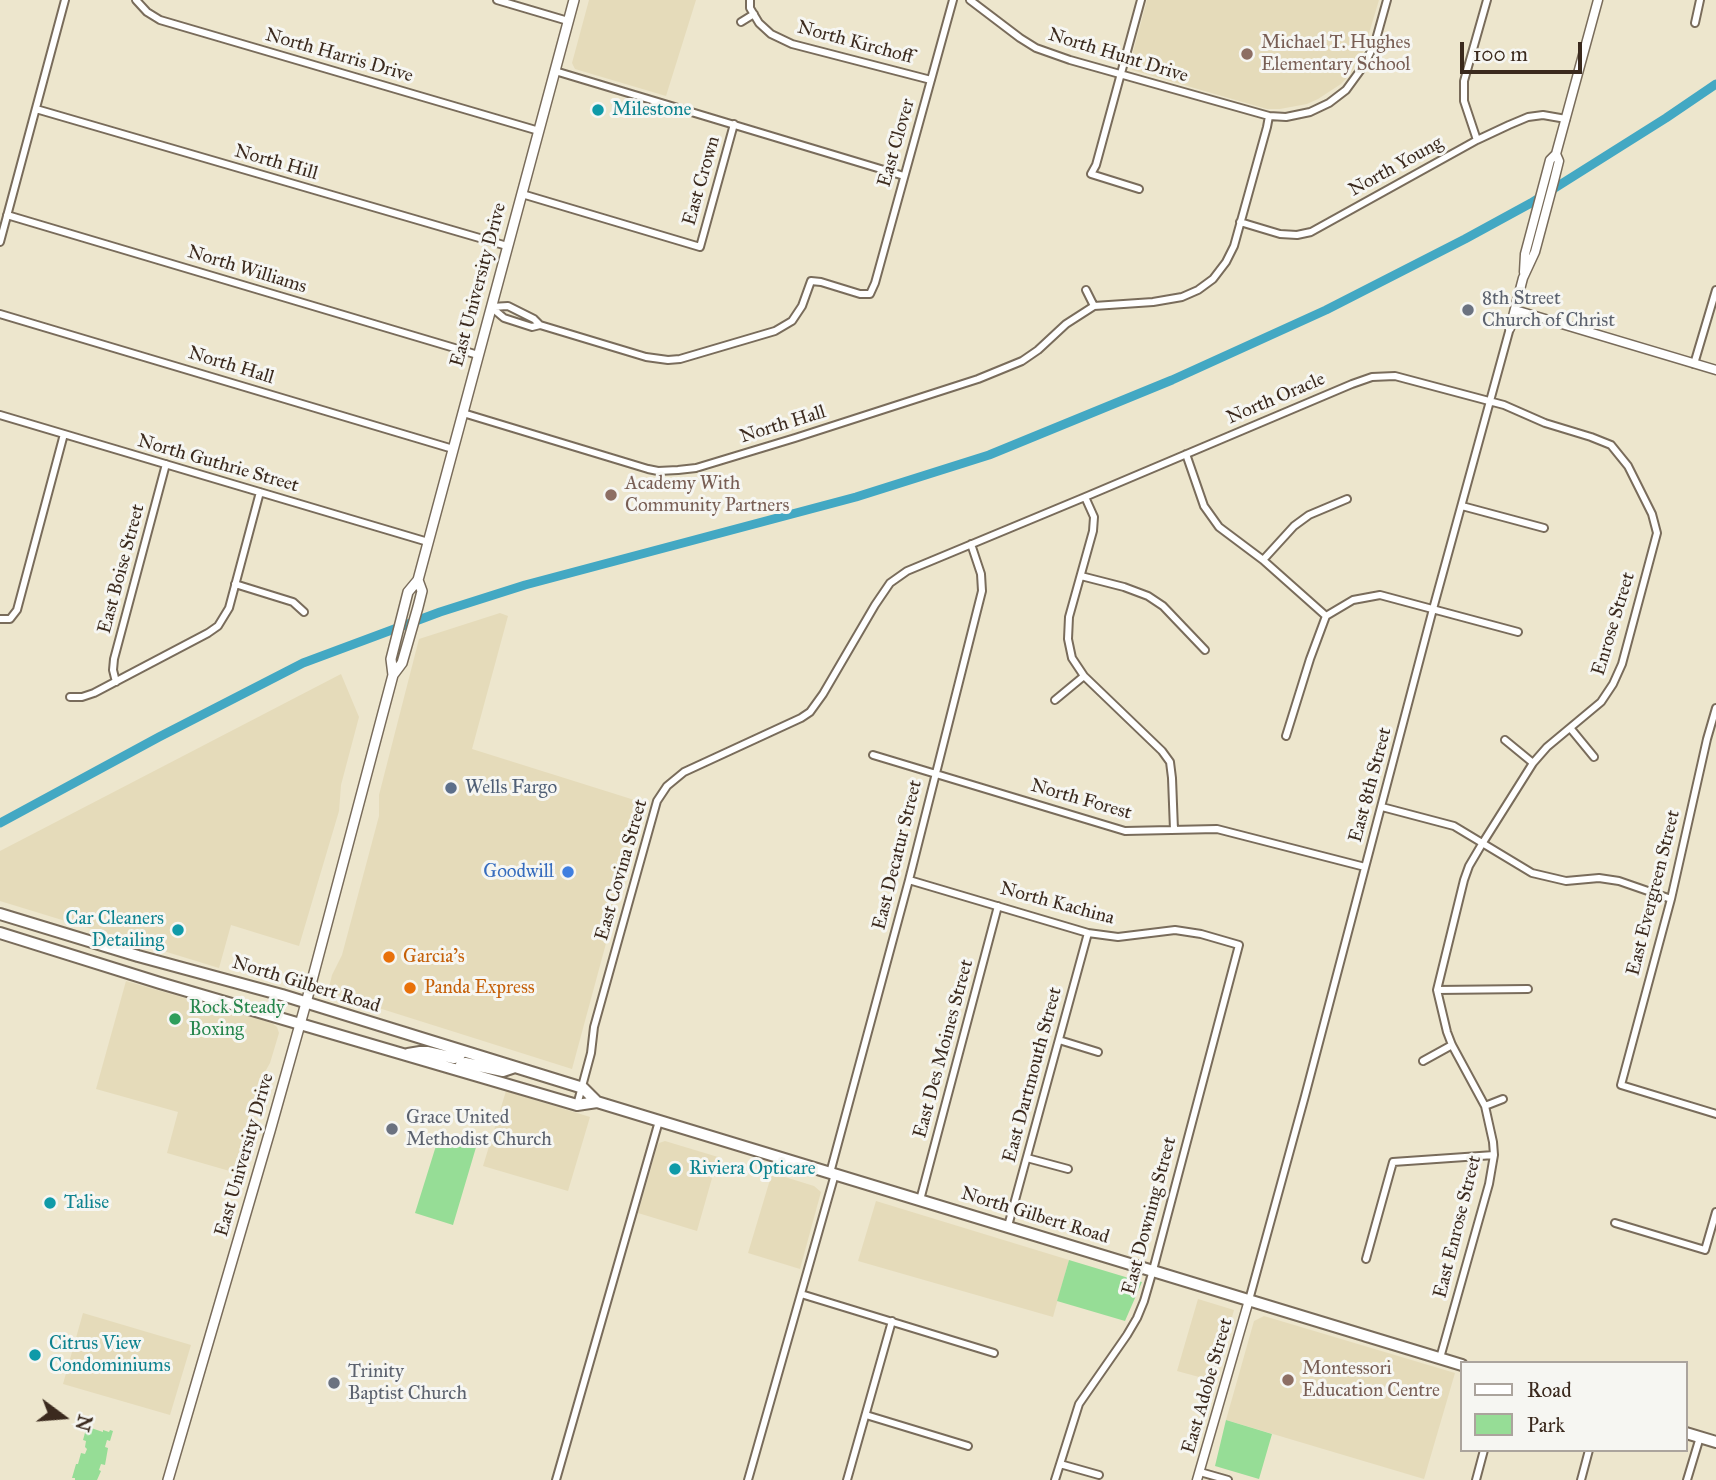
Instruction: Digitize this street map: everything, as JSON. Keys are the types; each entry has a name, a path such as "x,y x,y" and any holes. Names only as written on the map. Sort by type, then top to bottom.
{"main road":[{"name":"East University Drive","path":"168,1480 306,1003 393,675 391,659 408,593 418,580 574,0"},
{"name":"East University Drive","path":"393,675 402,663 418,607 422,590 418,580"},
{"name":"North Gilbert Road","path":"0,914 306,1003 583,1088 597,1102"},
{"path":"39,945 45,928"},
{"name":"North Gilbert Road","path":"0,933 160,983 577,1105 597,1102 1460,1364"},
{"path":"160,983 166,963"},
{"path":"406,1055 427,1052 454,1058 463,1051"},
{"path":"458,1070 466,1063 503,1071 515,1067"},
{"path":"1688,1434 1716,1442"}],"street":[{"path":"0,242 65,0"},
{"name":"North Harris Drive","path":"136,0 147,12 160,20 539,131"},
{"path":"497,0 568,21"},
{"path":"741,22 754,14 750,8 750,0"},
{"name":"East Clover","path":"540,325 646,357 680,359 775,331 792,321 802,306 811,281 860,294 870,294 953,0"},
{"name":"North Hunt Drive","path":"970,0 1036,48 1121,75 1269,116"},
{"path":"1139,189 1091,174 1096,165 1141,0"},
{"path":"1269,116 1286,117 1310,112 1329,103 1346,90 1375,43 1387,0"},
{"path":"1477,140 1464,100 1464,81 1487,0"},
{"name":"East 8th Street","path":"1248,1300 1515,310 1523,278 1525,254 1542,189 1550,160 1556,154 1598,0"},
{"path":"1695,23 1700,0"},
{"name":"North Kirchoff","path":"754,14 771,34 792,44 931,80"},
{"path":"555,71 904,176"},
{"name":"North Hill","path":"36,109 507,246"},
{"name":"North Young","path":"1240,222 1280,234 1311,232 1477,140 1528,117 1543,115 1566,119"},
{"name":"North Hall","path":"463,413 658,471 696,467 978,379 1022,361 1066,324 1094,306 1182,297 1213,279 1234,246 1269,116"},
{"name":"East Crown","path":"522,194 699,247 734,124"},
{"name":"East 8th Street","path":"1523,278 1535,252 1547,208 1559,161 1556,154"},
{"name":"North Williams","path":"7,215 478,355"},
{"path":"1087,290 1094,306"},
{"path":"1694,364 1716,290"},
{"path":"491,307 508,306 540,325"},
{"path":"491,307 504,318 532,327 540,325"},
{"path":"1515,310 1716,370"},
{"name":"North Hall","path":"0,314 453,449"},
{"name":"North Oracle","path":"890,583 907,570 1372,377 1395,376 1504,405 1545,423 1611,445 1628,466 1652,514"},
{"name":"North Guthrie Street","path":"0,415 428,542"},
{"path":"0,619 10,619 17,610 64,434"},
{"path":"1186,454 1204,506 1219,527 1263,560 1326,616"},
{"name":"East Boise Street","path":"116,682 114,659 166,464"},
{"path":"70,697 88,695 116,682 218,626 226,615 260,492"},
{"path":"1085,497 1094,517 1093,531 1069,617 1068,639 1072,658 1084,676 1162,751 1170,762 1174,830"},
{"path":"1263,560 1294,526 1309,515 1347,499"},
{"path":"1462,506 1544,528"},
{"name":"Enrose Street","path":"1571,729 1601,702 1622,664 1657,533 1652,514"},
{"name":"East Decatur Street","path":"748,1480 833,1173 982,591 981,574 971,544"},
{"path":"1081,576 1148,596 1163,606 1205,650"},
{"name":"East Covina Street","path":"577,1105 591,1053 594,1027 657,801 667,786 684,772 810,712 890,583"},
{"path":"235,584 293,602 304,612"},
{"path":"1286,736 1326,616 1353,600 1380,595 1518,632"},
{"path":"1055,700 1084,676"},
{"name":"East Evergreen Street","path":"1716,708 1671,899 1621,1085 1716,1114"},
{"path":"1571,729 1594,757"},
{"name":"East Enrose Street","path":"1440,1358 1489,1184 1494,1155 1485,1106 1452,1045 1437,990 1469,866 1533,763 1547,747 1571,729"},
{"path":"1505,740 1533,763"},
{"name":"North Forest","path":"873,755 1125,831 1216,829 1365,867"},
{"path":"1382,807 1454,826 1532,873 1566,881 1599,878 1619,881 1671,899"},
{"name":"North Kachina","path":"909,880 1088,933 1118,937 1175,930 1239,945"},
{"name":"East Des Moines Street","path":"920,1200 998,906"},
{"name":"East Dartmouth Street","path":"1008,1226 1088,933"},
{"name":"East Downing Street","path":"1055,1480 1079,1404 1132,1327 1141,1309 1239,945"},
{"path":"1437,990 1528,989"},
{"path":"1059,1040 1098,1052"},
{"path":"1423,1061 1452,1045"},
{"path":"1485,1106 1503,1099"},
{"path":"556,1480 659,1121"},
{"path":"1366,1259 1393,1162 1494,1155"},
{"path":"1027,1157 1068,1169"},
{"path":"1615,1223 1705,1250 1716,1212"},
{"path":"801,1294 994,1353"},
{"name":"East Adobe Street","path":"1198,1476 1248,1300"},
{"path":"847,1480 892,1321"},
{"path":"866,1415 968,1446"},
{"path":"1687,1480 1700,1437"},
{"path":"1476,1480 1483,1452"},
{"path":"1581,1480 1588,1452"},
{"path":"1060,1464 1099,1475"},
{"path":"1198,1476 1228,1480"}],"shaded area":[{"path":"589,0 696,0 666,96 575,69 572,63"},
{"name":"Michael T. Hughes Elementary School","path":"1147,0 1379,0 1364,50 1351,73 1341,84 1307,104 1267,109 1132,70 1130,63"},
{"path":"500,613 508,616 472,749 644,803 572,1069 328,992 332,975 342,955 379,816 379,795 419,639"},
{"path":"341,674 359,717 341,785 339,811 299,946 231,925 219,968 0,901 0,851"},
{"path":"126,981 272,1023 277,1027 279,1033 270,1063 261,1079 253,1107 253,1125 240,1174 167,1153 178,1112 96,1089"},
{"path":"506,1091 590,1117 568,1191 483,1166"},
{"path":"665,1141 718,1157 697,1231 638,1213 657,1147"},
{"path":"772,1173 814,1186 821,1192 800,1269 748,1253"},
{"path":"876,1201 1069,1260 1053,1317 858,1261"},
{"path":"1198,1299 1234,1310 1214,1381 1177,1371"},
{"path":"83,1313 191,1345 170,1415 63,1384"},
{"path":"1264,1316 1455,1373 1424,1479 1226,1420 1254,1321"}],"green space":[{"path":"440,1133 477,1144 453,1225 415,1213"},
{"path":"1069,1260 1142,1282 1125,1321 1057,1301"},
{"path":"1226,1420 1272,1434 1259,1479 1215,1466"},
{"path":"86,1429 103,1432 113,1431 105,1447 108,1448 105,1465 101,1464 97,1480 75,1480 72,1478 76,1464 81,1453 85,1454 87,1449 86,1441 83,1440"}],"waterway":[{"path":"0,823 303,663 440,612 525,585 856,497 989,455 1172,380 1326,310 1465,239 1531,203 1716,84"}],"place":[{"name":"Michael T. Hughes Elementary School","path":"1247,54"},
{"name":"Milestone","path":"598,110"},
{"name":"8th Street Church of Christ","path":"1468,310"},
{"name":"Academy With Community Partners","path":"611,495"},
{"name":"Wells Fargo","path":"451,788"},
{"name":"Goodwill","path":"568,872"},
{"name":"Car Cleaners Detailing","path":"178,930"},
{"name":"Garcia's","path":"389,957"},
{"name":"Panda Express","path":"410,988"},
{"name":"Rock Steady Boxing","path":"175,1019"},
{"name":"Grace United Methodist Church","path":"392,1129"},
{"name":"Riviera Opticare","path":"675,1169"},
{"name":"Talise","path":"50,1203"},
{"name":"Citrus View Condominiums","path":"35,1355"},
{"name":"Montessori Education Centre","path":"1288,1380"},
{"name":"Trinity Baptist Church","path":"334,1383"}]}
